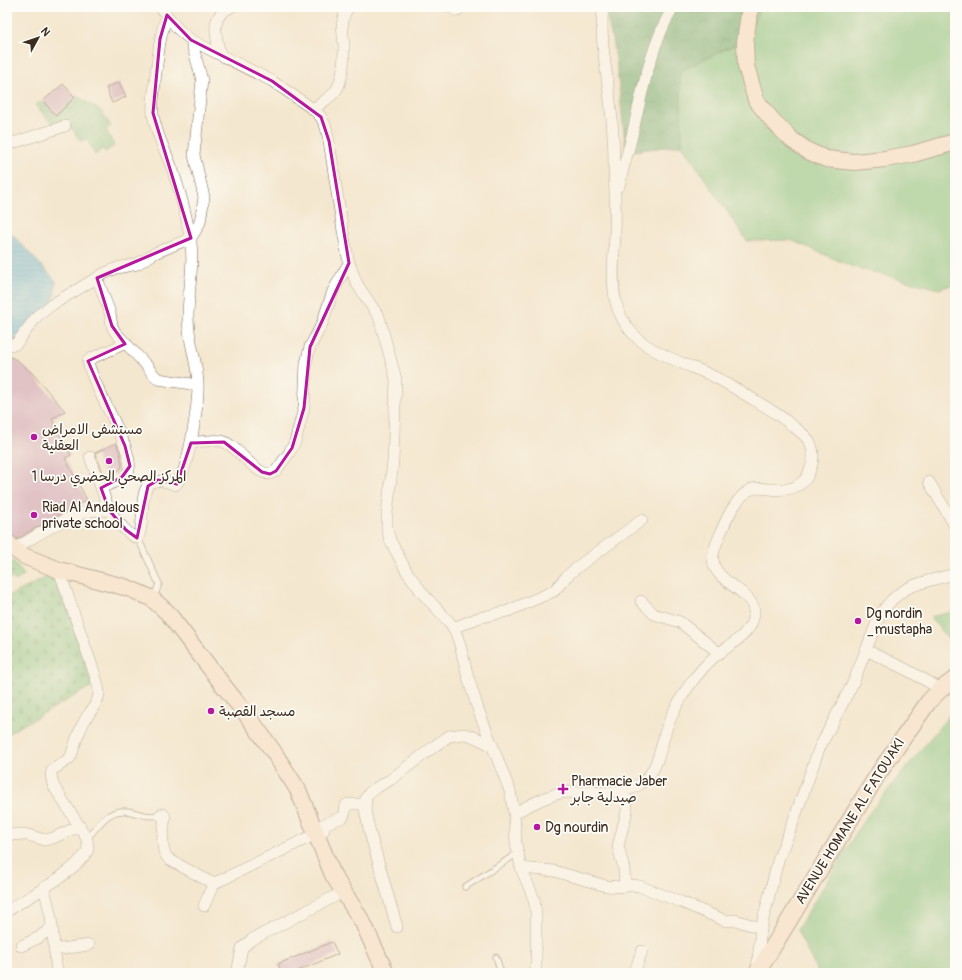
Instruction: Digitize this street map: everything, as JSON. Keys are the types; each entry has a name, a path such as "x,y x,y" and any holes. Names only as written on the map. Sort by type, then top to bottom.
{"street":[{"path":"313,109 335,91 341,80 344,47 342,19 349,7"},
{"path":"514,813 538,801 558,794 569,792 607,792 626,790 637,786 650,774 659,757 668,725 679,703 698,673 719,653 741,636 749,628 754,618 752,602 748,597 735,589 723,577 713,561 713,554 718,538 726,521 736,504 751,490 760,488 782,490 799,486 805,481 810,473 813,460 813,451 804,435 781,416 730,385 650,348 637,338 621,318 615,301 614,288 615,198 611,113 602,36 603,7"},
{"path":"615,198 653,52 665,21 673,7"},
{"path":"750,7 745,42 746,66 756,100 772,120 792,140 808,151 826,159 854,162 913,154 955,142"},
{"path":"220,54 216,36 216,26 219,16 227,8"},
{"path":"163,11 178,29 191,40 272,81 313,109 321,117 328,134 342,231 349,263 357,284 379,317 396,379 392,461 386,513 387,529 390,540 407,572 454,628 468,677 510,791 514,813 514,829 521,868 534,899 536,914 536,973"},
{"path":"90,457 110,510 126,530 134,537 138,538 141,530 143,498 148,486 158,480 166,481 174,485 177,484 182,473 191,443 198,404 197,372 188,329 191,238 175,177 157,133 153,113 163,11"},
{"path":"7,344 16,344 37,316 53,304 97,278 117,268 137,264 155,253 191,238 200,222 204,197 194,155 202,80 191,40"},
{"path":"7,142 13,143 66,126"},
{"path":"191,443 216,440 224,442 262,472 270,474 276,471 292,448 304,408 306,363 310,347 322,324 333,291 349,263"},
{"path":"97,278 110,313 112,326 115,332 152,373 158,379 198,385"},
{"path":"102,488 122,477 127,473 130,466 125,446 100,392 88,361 126,343"},
{"path":"929,482 955,526"},
{"path":"110,510 93,511 76,515 10,546 24,556 60,570 128,588 151,598 166,612 250,719 298,790 326,860 343,892 363,923 386,973"},
{"path":"454,628 478,618 508,611 554,591 567,576 580,565 642,520"},
{"path":"7,911 65,873 86,854 88,850 87,839 53,785 51,775 52,770 69,759 71,756 79,733 95,705 99,694 98,684 60,570"},
{"path":"757,973 761,928 777,863 819,749 853,683 879,617 884,608 893,598 907,588 919,582 955,574"},
{"path":"642,600 654,614 680,622 719,653"},
{"path":"866,650 941,688"},
{"name":"AVENUE HOMANE AL FATOUAKI","path":"757,973 878,774 907,732 941,688 955,679"},
{"path":"397,927 370,833 365,804 370,792 390,780 449,736 464,734 472,736 493,746"},
{"path":"625,886 624,869 618,846 627,811 626,790"},
{"path":"204,906 213,885 324,830 322,825 343,817 347,804 365,804"},
{"path":"160,815 165,815 163,850 165,856 213,885"},
{"path":"8,835 24,834 45,840 80,826"},
{"path":"521,868 554,871 606,886 639,886 726,921 735,920 761,928"},
{"path":"44,887 52,927 57,973"},
{"path":"237,973 242,948 250,940 343,892"},
{"path":"21,946 38,938 52,927"},
{"path":"54,950 89,945"},
{"path":"634,973 642,951"}],"lane":[{"path":"138,538 159,584 156,592 151,598"},
{"path":"87,839 108,815 116,812 124,810 147,816 160,815"},
{"path":"465,887 518,853"},
{"path":"496,957 501,973"}],"highlighted area":[{"path":"167,15 191,40 272,81 321,117 329,141 349,263 310,347 304,408 292,448 276,471 270,474 262,472 224,442 191,443 177,484 158,480 148,486 137,538 126,530 109,510 101,488 122,477 130,466 125,446 88,361 125,344 112,326 97,278 191,238 153,113 160,39"}],"green space":[{"path":"610,7 761,7 744,40 680,71 682,145 626,152 616,59 607,16"},
{"path":"761,7 955,7 955,284 939,289 853,267 791,240 747,241 682,145 680,71 744,40"},
{"path":"77,96 101,111 111,126 106,129 114,146 105,152 102,149 95,155 87,139 80,141 71,127 53,125 35,105 43,101 56,116"},
{"path":"13,560 24,575 16,581 12,578 7,581 7,562"},
{"path":"57,572 92,686 7,734 7,597"},
{"path":"955,611 955,639 948,639 930,617"},
{"path":"955,708 955,973 818,973 797,930 866,817"}],"water":[{"path":"7,229 56,281 53,304 13,345 7,341"}],"building":[{"path":"119,82 126,97 112,103 106,88"},
{"path":"63,84 75,97 56,116 43,101"},
{"path":"7,355 18,361 33,374 65,411 52,419 71,455 65,458 87,500 17,539 8,533 7,530"},
{"name":"المركز الصحي الحضري درسا 1","path":"116,443 120,453 122,464 121,469 105,477 95,453"},
{"path":"332,942 338,954 293,973 282,973 278,964"}],"place":[{"name":"مستشفى الامراض العقلية","path":"34,437"},
{"name":"المركز الصحي الحضري درسا 1","path":"109,461"},
{"name":"Riad Al Andalous private school","path":"34,515"},
{"name":"Dg nordin _mustapha","path":"858,621"},
{"name":"مسجد القصبة","path":"211,711"},
{"name":"Pharmacie Jaber صيدلية جابر","path":"563,789"},
{"name":"Dg nourdin","path":"537,827"}]}
